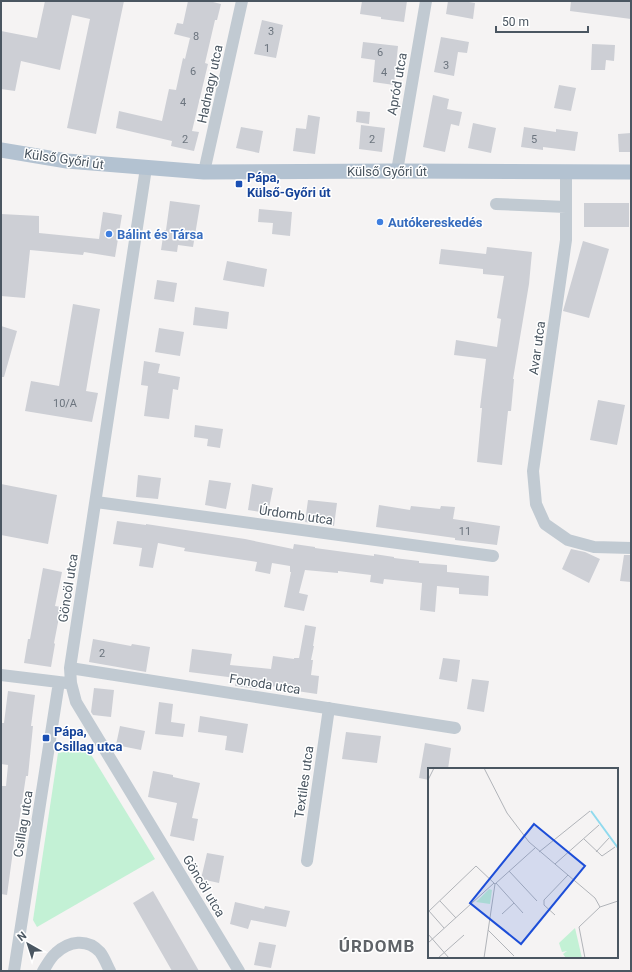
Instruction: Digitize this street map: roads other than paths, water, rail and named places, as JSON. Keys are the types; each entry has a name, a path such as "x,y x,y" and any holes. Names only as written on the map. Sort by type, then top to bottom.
{"main road":[{"name":"Külső Győri út","path":"1,150 67,161 204,172 631,172"}],"street":[{"name":"Hadnagy utca","path":"204,172 242,1"},
{"name":"Apród utca","path":"396,171 426,1"},
{"name":"Göncöl utca","path":"146,168 70,668 65,683 239,971"},
{"name":"Avar utca","path":"566,173 566,240 533,472 536,504 545,524 568,540 594,547 631,548"},
{"path":"496,204 566,207"},
{"name":"Úrdomb utca","path":"96,502 493,556"},
{"name":"Fonoda utca","path":"70,668 455,728"},
{"path":"1,675 65,683"},
{"name":"Csillag utca","path":"14,971 65,683"},
{"name":"Textiles utca","path":"307,861 330,708"},
{"path":"43,971 56,953 79,941 90,944 100,952 110,971"}],"place":[{"name":"Pápa, Külső-Győri út","path":"239,184"},
{"name":"Autókereskedés","path":"380,222"},
{"name":"Bálint és Társa","path":"109,234"},
{"name":"Pápa, Csillag utca","path":"46,738"}],"district":[{"name":"ÚRDOMB","path":"377,946"}]}
